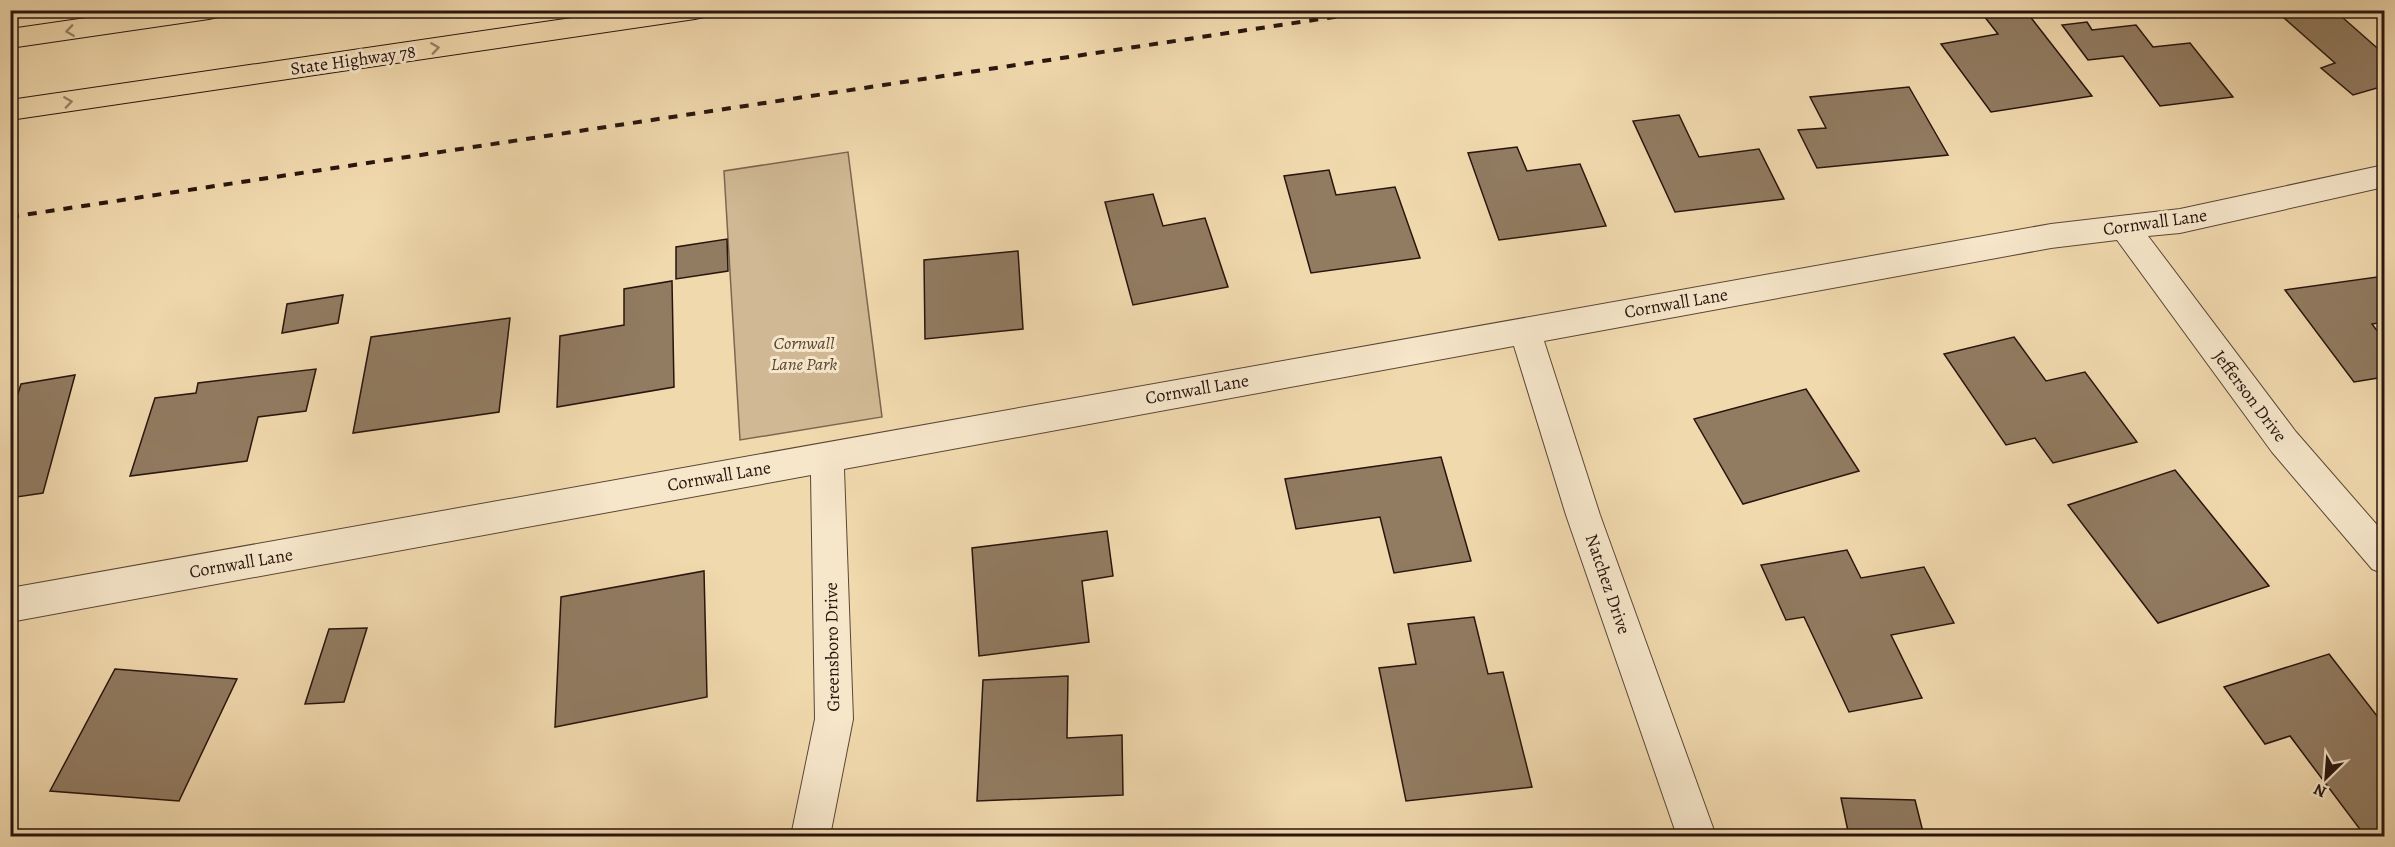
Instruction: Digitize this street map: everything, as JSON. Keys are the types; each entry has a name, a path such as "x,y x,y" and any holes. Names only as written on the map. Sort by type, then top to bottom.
{"main road":[{"path":"10,39 209,10"},
{"name":"State Highway 78","path":"10,110 695,10"}],"street":[{"name":"Cornwall Lane","path":"10,605 2050,236 2180,221 2385,176"},
{"name":"Jefferson Drive","path":"2125,228 2284,441 2385,558"},
{"name":"Natchez Drive","path":"1525,330 1583,515 1697,837"},
{"name":"Greensboro Drive","path":"811,837 834,719 827,456"}],"green space":[{"name":"Cornwall Lane Park","path":"848,152 882,417 740,440 724,171"}],"building":[{"path":"2025,10 2092,96 1991,112 1941,44 1998,34 1984,16"},
{"path":"2275,10 2334,10 2384,54 2384,86 2353,95 2321,68 2335,63"},
{"path":"2087,22 2092,30 2136,25 2153,47 2190,43 2233,97 2160,106 2123,56 2088,60 2062,25"},
{"path":"1909,87 1948,155 1817,168 1798,130 1826,128 1810,97"},
{"path":"1679,115 1699,157 1759,149 1784,199 1675,212 1633,121"},
{"path":"1517,147 1527,171 1580,164 1606,226 1499,240 1468,153"},
{"path":"1329,170 1336,195 1395,187 1420,258 1311,273 1284,176"},
{"path":"1153,194 1163,226 1205,218 1228,287 1133,305 1105,202"},
{"path":"727,239 728,271 676,279 676,247"},
{"path":"1018,251 1023,329 925,339 924,260"},
{"path":"2384,276 2384,322 2372,324 2384,340 2384,377 2354,382 2285,290"},
{"path":"672,281 674,387 557,407 560,336 624,325 624,289"},
{"path":"343,295 338,323 282,333 287,304"},
{"path":"510,318 499,412 353,433 371,337"},
{"path":"2014,337 2046,381 2085,372 2137,442 2053,463 2035,438 2006,445 1944,354"},
{"path":"316,369 306,411 258,417 247,461 130,476 155,398 196,393 198,383"},
{"path":"75,375 43,493 10,498 10,419 21,384"},
{"path":"1806,389 1859,471 1743,504 1694,419"},
{"path":"1441,457 1471,561 1394,573 1380,517 1296,529 1285,479"},
{"path":"2175,470 2269,586 2158,623 2068,505"},
{"path":"1107,531 1113,576 1082,581 1089,642 979,656 972,548"},
{"path":"1847,550 1861,578 1924,567 1954,623 1891,635 1922,698 1849,712 1804,617 1786,620 1761,565"},
{"path":"704,571 707,697 555,727 561,597"},
{"path":"1474,617 1488,674 1503,672 1532,787 1406,801 1379,668 1416,664 1408,624"},
{"path":"367,628 344,702 305,704 329,629"},
{"path":"2329,654 2384,725 2384,831 2370,836 2365,836 2290,736 2265,744 2224,687"},
{"path":"115,669 237,679 179,801 50,791"},
{"path":"1068,676 1067,738 1122,735 1123,795 977,801 983,680"},
{"path":"1841,798 1915,800 1924,836 1849,836"}],"railway":[{"path":"10,217 1380,10"}]}
